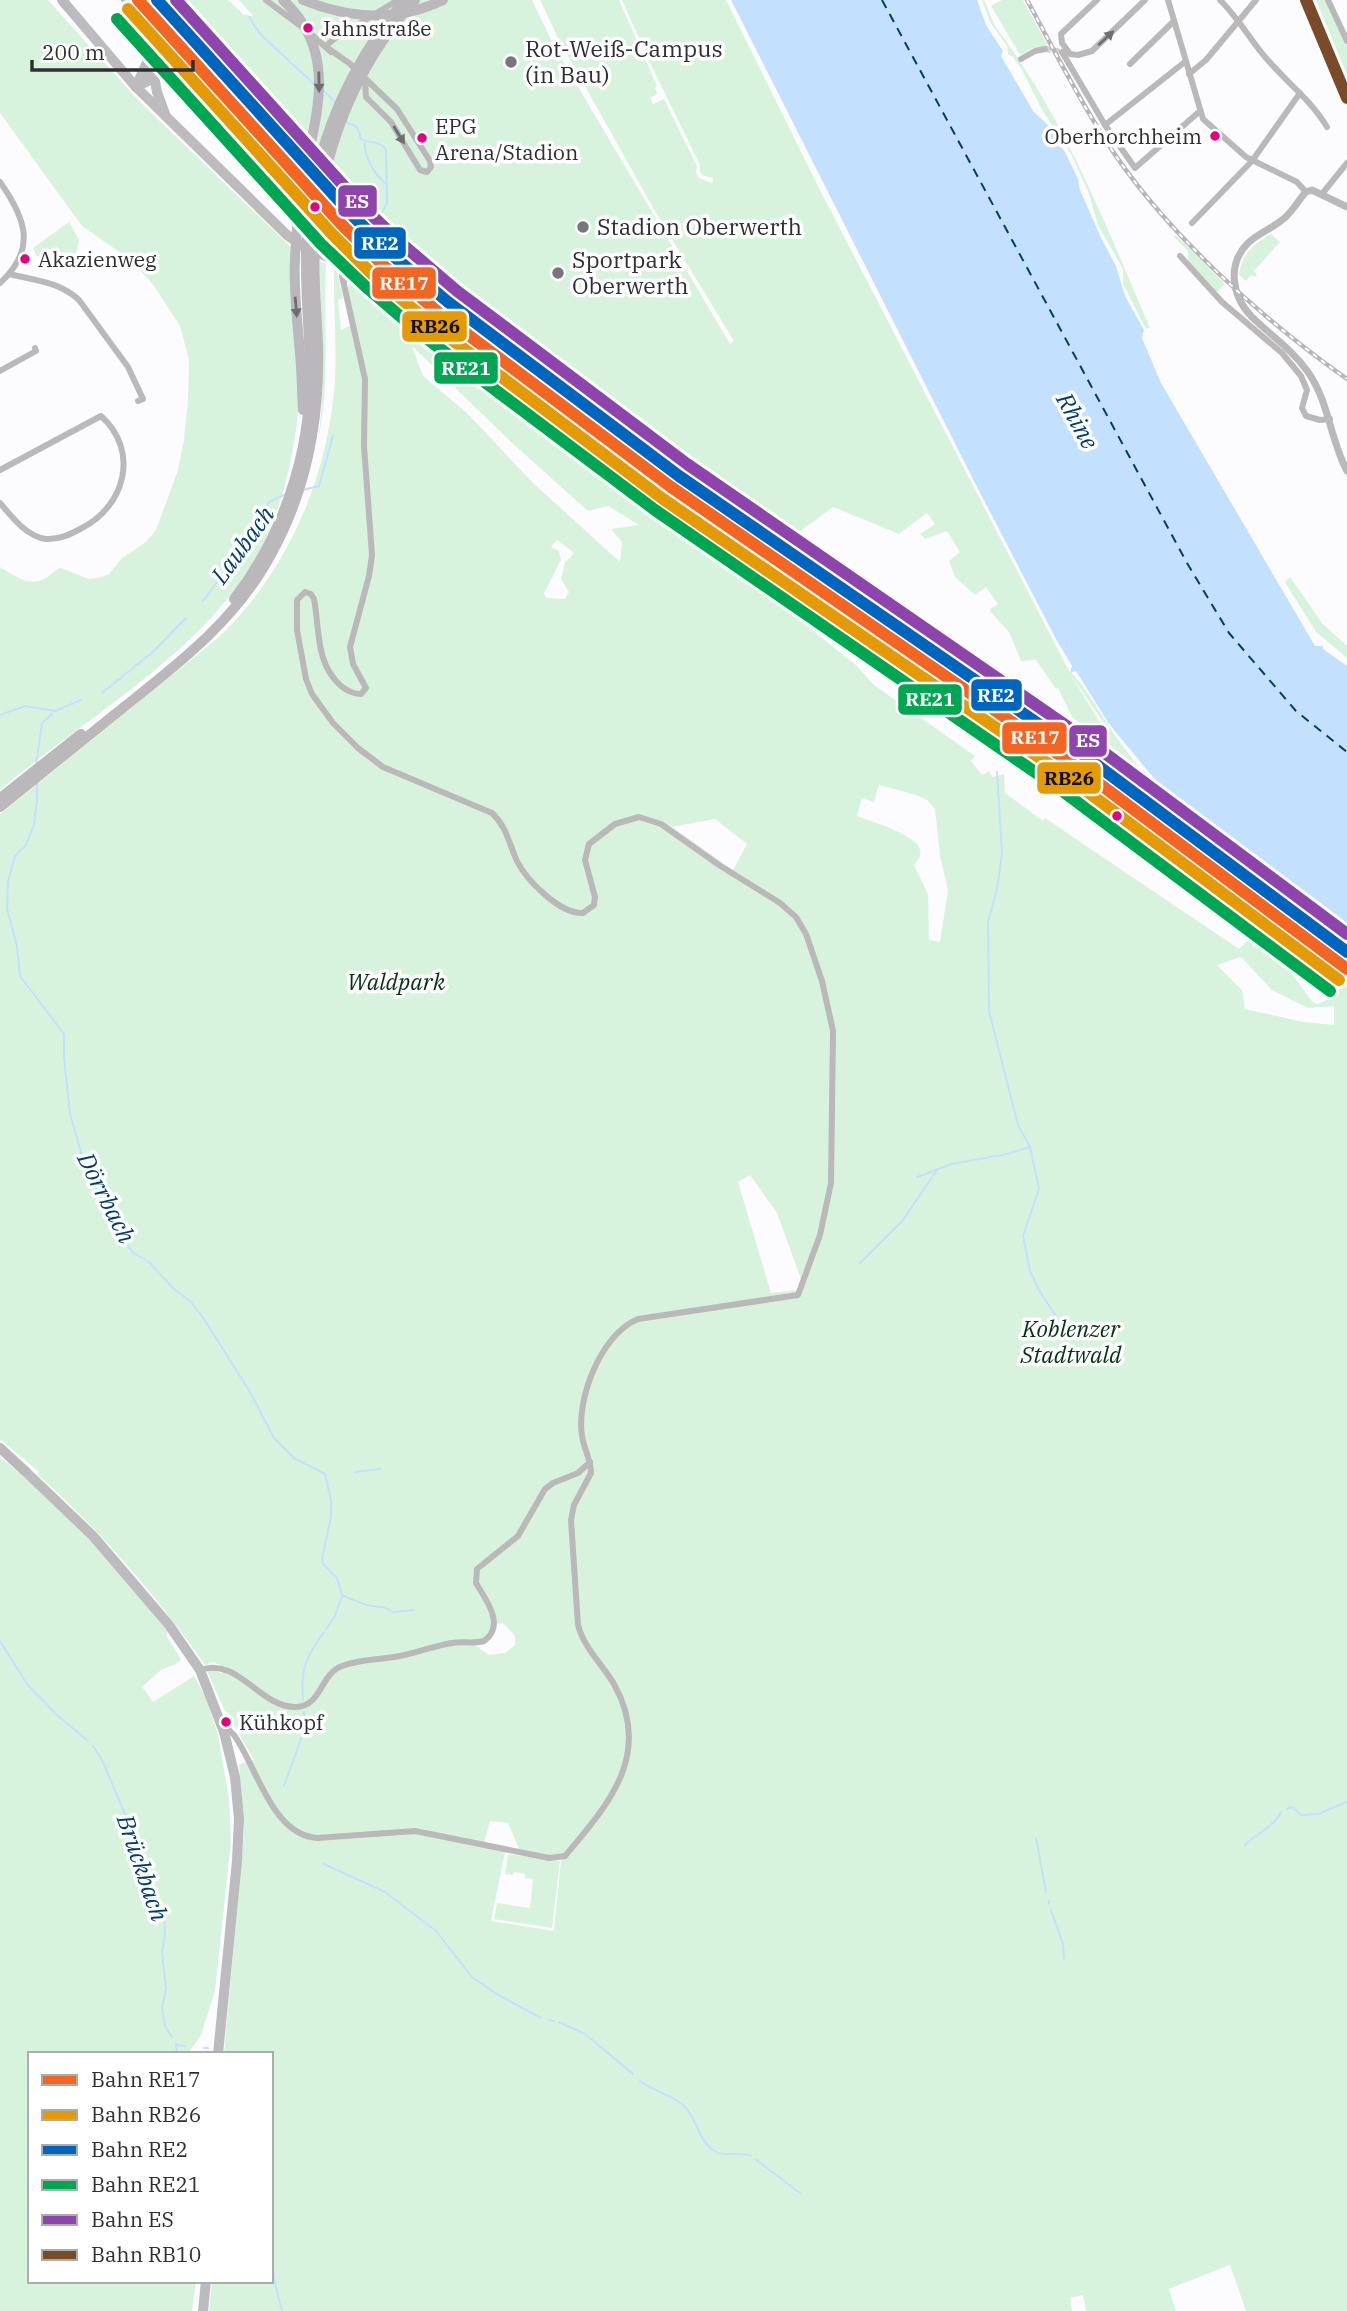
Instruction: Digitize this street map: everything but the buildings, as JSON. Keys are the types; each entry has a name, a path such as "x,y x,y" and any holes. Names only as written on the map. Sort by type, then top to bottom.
{"highway":[{"path":"283,0 307,30 315,49 319,75 318,110 300,199 295,255 305,431"},
{"path":"303,0 341,12 369,16 411,12 443,0"},
{"path":"0,803 187,648 228,607 249,578 274,534 296,475 305,431 310,384 306,250 315,181 325,143 345,91 369,49 405,0"},
{"path":"0,803 200,645 239,603 272,553 300,488 315,424 318,358 315,248 319,205 330,155 340,122 363,74 386,36 415,0"},
{"path":"0,1450 25,1471"}],"main road":[{"path":"136,87 148,81 148,0"},
{"path":"63,2 136,87 293,240 306,248 373,275 422,309 620,464 1073,777 1347,979"},
{"path":"115,63 136,69 150,60"},
{"path":"150,60 166,118"},
{"path":"25,1471 112,1556 169,1625 200,1670 224,1731 235,1777 239,1819 218,2052"},
{"path":"203,2311 206,2283"}],"street":[{"path":"124,0 373,275"},
{"path":"266,0 341,56 399,112 430,161 431,167 427,172 418,168 391,122 366,97 365,80"},
{"path":"328,47 334,39 398,0"},
{"path":"1097,0 1061,34 1062,43 1075,55 1092,51 1145,0"},
{"path":"1220,0 1239,20 1262,53 1312,105 1326,127"},
{"path":"1189,74 1206,60 1256,0"},
{"path":"1328,0 1347,41"},
{"path":"1170,1 1203,119 1252,161 1297,182 1306,192"},
{"path":"1130,64 1174,21"},
{"path":"1021,59 1045,49"},
{"path":"1062,52 1105,125 1135,168 1200,111"},
{"path":"1105,125 1186,61"},
{"path":"1192,223 1252,161 1300,93"},
{"path":"1322,194 1347,163"},
{"path":"0,183 16,205 24,229 23,250 10,274 0,283"},
{"path":"1347,208 1312,190 1306,192 1282,221 1248,244 1235,265 1234,280 1240,301 1261,326 1294,355 1310,374 1330,419 1340,458 1347,471"},
{"path":"342,239 346,264"},
{"path":"224,1731 229,1730 234,1735 275,1809 289,1827 302,1836 317,1838 415,1831 549,1858 563,1857 615,1791 630,1745 624,1702 586,1644 578,1625 572,1514 590,1478 590,1462 582,1437 581,1410 590,1380 612,1338 623,1327 638,1319 799,1294 820,1235 831,1183 834,1041 822,981 806,934 794,915 672,831 653,820 633,818 615,824 593,839 585,858 595,897 594,905 583,914 570,912 550,898 522,869 504,826 492,813 377,763 340,731 318,704 306,679 297,630 296,603 303,593 310,593 314,598 322,658 330,673 352,693 363,694 366,688 353,664 350,647 372,555 364,446 365,371 344,285 350,250"},
{"path":"1180,256 1222,302 1282,353 1301,376 1307,390 1302,408 1306,416 1320,420 1330,419"},
{"path":"10,274 49,282 79,300 128,367 143,399 138,401"},
{"path":"0,371 36,351 35,348"},
{"path":"0,470 101,416 108,422 117,439 123,468 118,493 100,517 65,537 46,539 24,528 0,503"},
{"path":"200,1670 211,1666 220,1668 242,1678 277,1703 300,1706 312,1701 327,1676 342,1666 364,1660 402,1656 452,1643 484,1641 493,1633 494,1626 488,1603 475,1583 477,1569 518,1536 545,1489 574,1475 590,1462"}],"green space":[{"path":"0,0 48,0 139,101 291,247 299,397 293,446 281,499 261,548 239,584 211,618 178,650 0,790 0,567 31,581 42,580 61,568 89,579 102,577 109,574 122,558 146,542 156,530 178,470 188,400 189,360 180,326 152,283 128,258 82,226 0,113"},
{"path":"154,0 228,0 244,15 253,16 239,0 532,0 554,46 730,344 734,341 656,213 558,38 540,0 619,0 657,86 657,94 650,98 653,104 664,99 697,166 699,178 712,183 713,178 702,175 700,171 700,165 622,0 726,0 820,190 1069,671 1086,690 1136,764 1176,810 1221,852 1223,848 1227,852 1226,856 1259,876 1258,879 1281,899 1296,906 1295,908 1335,939 1340,936 1346,941 1342,946 1347,949 1347,954 1210,849 1175,816 1136,771 1099,737 1110,732 1069,672 1106,732 1098,736 1072,717 1058,688 1056,689 1036,660 1021,661 1009,632 989,610 998,604 986,587 975,595 955,577 949,561 960,552 947,531 925,539 920,534 935,524 927,513 899,534 833,507 791,538 761,536 753,527 633,440 441,291 448,301 570,397 751,530 759,539 573,408 401,273 337,210 155,10"},
{"path":"982,0 995,26 1020,61 1063,134 1150,328 1146,329 1123,284 1123,269 1098,225 1088,191 1071,154 1042,110 1022,70 1008,54 1007,46 990,22"},
{"path":"1002,0 1023,0 1049,48 1033,48 1020,55 991,6"},
{"path":"1313,0 1327,0 1347,46 1347,76"},
{"path":"69,222 79,240 76,256 53,267 36,255 33,248"},
{"path":"340,227 389,275 565,415 824,597 822,600 620,460 401,287 369,268"},
{"path":"1271,234 1280,242 1254,271 1257,275 1251,275 1246,281 1239,275 1246,256 1259,241"},
{"path":"1176,235 1225,284 1216,293 1188,263 1188,251 1174,237"},
{"path":"320,261 326,264 326,352 318,441 323,374"},
{"name":"Koblenzer Stadtwald","path":"334,266 343,299 338,300 341,330 351,325 348,287 351,279 359,276 384,289 588,444 805,596 810,606 808,618 811,629 857,666 874,685 975,756 971,761 982,775 989,771 992,777 1004,774 1005,793 1043,821 1045,818 1239,949 1260,928 1276,956 1317,1004 1325,1001 1330,992 1329,988 1290,948 1281,956 1268,934 1269,928 1347,985 1347,2311 1246,2311 1230,2265 1169,2289 1176,2311 1086,2311 1083,2295 1070,2298 1072,2311 209,2311 212,2283 273,2283 273,2052 224,2052 244,1833 239,1764 254,1760 234,1726 234,1719 224,1709 207,1671 221,1673 224,1667 213,1662 205,1665 147,1589 105,1541 37,1474 39,1472 0,1439 0,814 219,637 244,611 266,582 285,551 314,485 331,415 336,351","holes":["412,346 511,442 588,511 608,506 639,525 611,529 622,542 620,562 533,483 467,413 423,376","557,540 573,552 565,562 561,579 569,592 565,599 546,598 544,593 561,560 559,551 551,547","879,785 916,795 927,800 935,809 940,856 948,890 940,942 929,940 928,894 914,865 920,854 917,844 893,829 857,816 862,798 874,802","715,819 747,844 733,870 672,827","1241,957 1272,990 1308,1008 1334,1006 1334,1025 1303,1022 1245,1009 1242,990 1217,965","750,1175 777,1213 801,1279 798,1290 771,1293 738,1182","503,1623 515,1636 515,1645 505,1653 489,1655 476,1646 491,1638 497,1624","490,1821 508,1823 519,1849 484,1843","505,1852 561,1860 554,1931 491,1921"]},
{"path":"1290,577 1322,623 1347,646 1347,658 1316,632 1285,582"},
{"path":"1018,732 1085,778 1347,974 1240,898"},
{"path":"1135,776 1180,824 1212,854 1134,796"},
{"path":"0,1457 88,1536 168,1632 166,1635 181,1659 161,1670 142,1687 153,1702 194,1676 206,1698 218,1735 229,1798 231,1841 215,1991 201,2035 189,2052 28,2052 28,2283 196,2283 192,2311 0,2311"},
{"path":"508,1854 560,1861 552,1928 494,1919 497,1903 530,1908 533,1879 514,1872 513,1875 505,1874"}],"water":[{"name":"Rhine","path":"731,0 977,0 987,27 1003,51 1001,56 1033,111 1049,126 1066,154 1101,238 1116,266 1125,296 1144,330 1142,338 1161,383 1315,646 1323,646 1323,649 1347,666 1347,941 1214,841 1182,812 1109,724 1076,671 1070,673 1072,666 976,485"}],"waterway":[{"name":"Laubach","path":"249,17 260,34 315,85"},
{"name":"Laubach","path":"323,90 336,103"},
{"name":"Laubach","path":"346,120 357,128 361,139 381,145 386,150 387,203 382,212"},
{"name":"Laubach","path":"365,143 370,164 385,183"},
{"name":"Laubach","path":"363,235 376,220"},
{"name":"Laubach","path":"303,490 319,486 333,436"},
{"name":"Laubach","path":"203,601 229,566 269,502 284,495"},
{"name":"Laubach","path":"102,693 154,651 186,618"},
{"name":"Laubach","path":"0,715 25,706 55,711 81,700"},
{"name":"Dörrbach","path":"36,765 42,723 52,714"},
{"path":"997,772 1002,854 997,889 988,922 989,1011 1018,1125 1030,1147 1039,1189 1023,1236 1030,1271 1058,1319"},
{"name":"Dörrbach","path":"37,781 34,825 26,845 15,856 8,882 7,909 17,946 20,976 64,1034 70,1114 84,1163 106,1210 132,1252 149,1262 202,1316 250,1392 274,1438 294,1458 325,1474 331,1500 331,1517 322,1559 323,1564 337,1578 342,1595 393,1612 414,1610"},
{"path":"917,1177 952,1164 1030,1147"},
{"path":"860,1263 903,1220 937,1170"},
{"path":"1063,1327 1070,1338"},
{"path":"355,1472 380,1469"},
{"path":"326,1629 335,1616 342,1596"},
{"path":"303,1700 302,1680 306,1664 324,1632"},
{"name":"Brückbach","path":"0,1641 27,1684 58,1716 88,1741"},
{"path":"284,1786 305,1728 304,1712"},
{"name":"Brückbach","path":"93,1746 102,1760 130,1826 131,1841 145,1887 164,1917 162,1953 166,1988 162,2009 165,2026 172,2037"},
{"path":"1287,1809 1292,1807 1301,1815 1318,1814 1347,1802"},
{"path":"1245,1845 1270,1826 1281,1812"},
{"path":"1036,1838 1046,1892"},
{"path":"324,1864 385,1892 436,1931 472,1977 541,2018"},
{"path":"1051,1910 1063,1944 1064,1958"},
{"path":"549,2020 554,2021"},
{"path":"559,2022 585,2034 633,2074"},
{"name":"Brückbach","path":"176,2044 177,2052"},
{"path":"176,2045 185,2046"},
{"path":"640,2081 683,2105 713,2150 722,2154 751,2156"},
{"path":"755,2159 800,2193"},
{"path":"273,2268 282,2311"}],"ferry route":[{"path":"882,0 1187,563 1229,633 1296,711 1347,752"}],"tunnel":[{"path":"1045,49 1062,52"}],"railway":[{"path":"1027,0 1097,127 1157,209 1249,302 1347,379"}],"rail line":[{"name":"RE17","path":"138,0 342,225 439,313 671,487 1077,767 1347,969"},
{"name":"RE2","path":"157,0 352,215 392,255 448,302 679,476 1085,756 1347,952"},
{"name":"ES","path":"176,0 362,206 457,291 687,464 1094,745 1347,934"},
{"name":"RB10","path":"1306,0 1347,98"},
{"name":"RB26","path":"128,9 332,234 374,276 431,324 663,499 1069,778 1339,980"},
{"name":"RE21","path":"117,19 321,244 422,335 655,510 1061,790 1330,991"}],"place":[{"name":"Jahnstraße","path":"308,28"},
{"name":"Rot-Weiß-Campus (in Bau)","path":"511,62"},
{"name":"Oberhorchheim","path":"1215,136"},
{"name":"EPG Arena/Stadion","path":"422,138"},
{"name":"Stadion Oberwerth","path":"583,227"},
{"name":"Akazienweg","path":"25,259"},
{"name":"Sportpark Oberwerth","path":"558,273"},
{"name":"Kühkopf","path":"226,1722"}],"park label":[{"name":"Waldpark","path":"396,982"}]}
